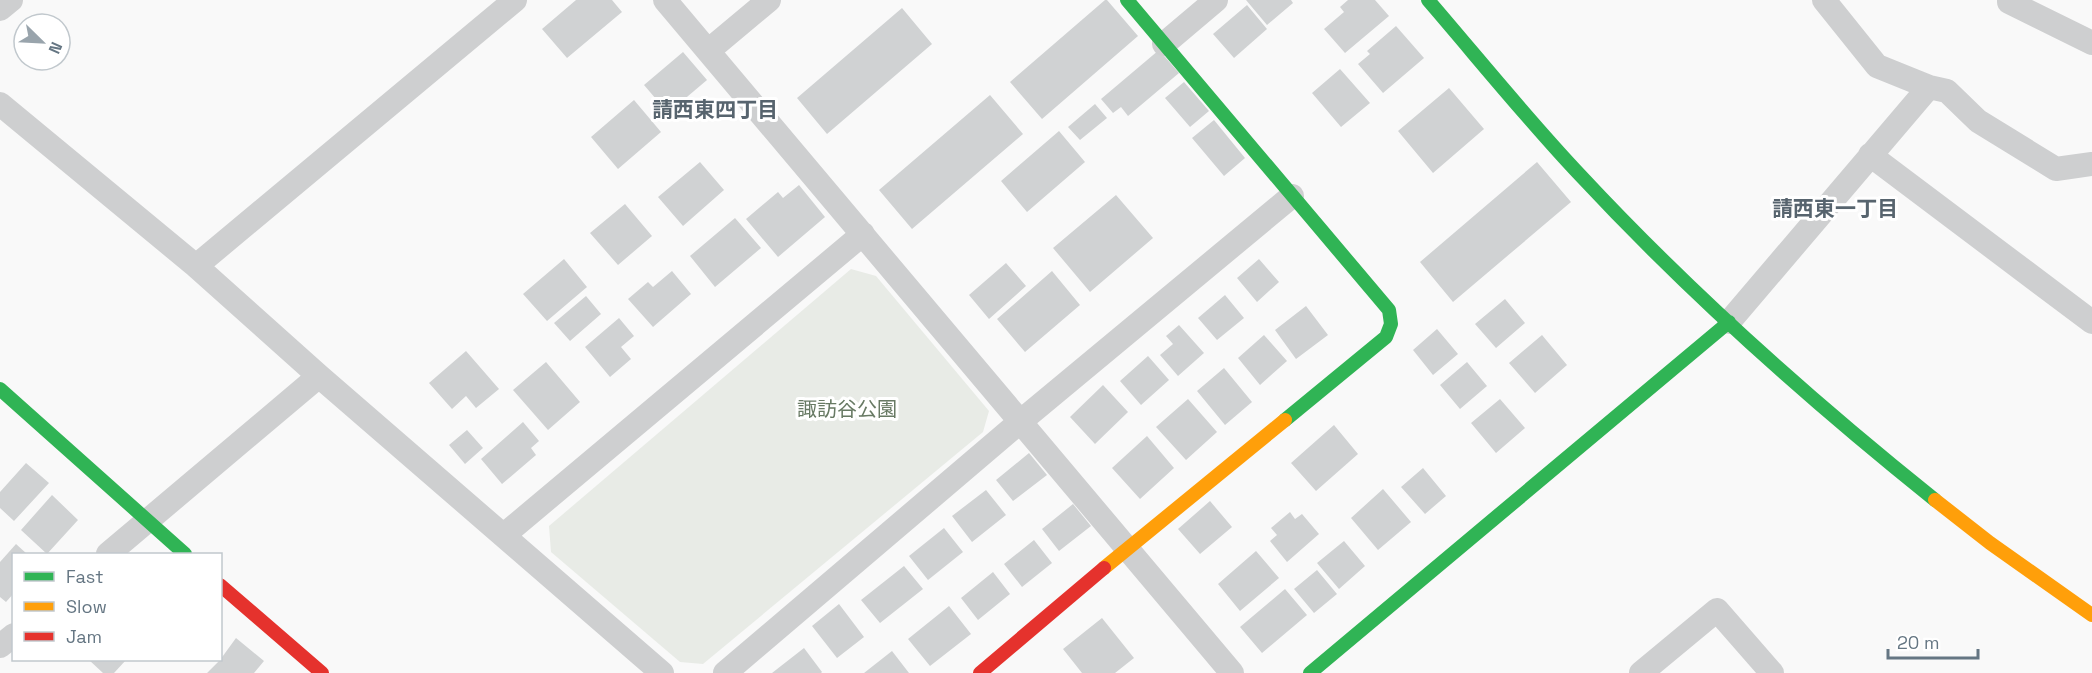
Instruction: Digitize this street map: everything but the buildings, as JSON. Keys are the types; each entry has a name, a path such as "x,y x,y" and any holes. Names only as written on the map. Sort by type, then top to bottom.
{"street":[{"path":"0,9 11,0"},
{"path":"665,0 1232,673"},
{"path":"708,51 768,0"},
{"path":"980,673 1128,548 1386,337 1391,327 1392,318 1389,310 1127,0"},
{"path":"1164,44 1216,0"},
{"path":"1428,0 1579,174 1668,265 1729,322 1870,448 1990,543 2092,615"},
{"path":"1824,0 1877,66 1929,87 1947,91 1978,121 2056,169 2092,164"},
{"path":"2008,0 2009,3 2092,43"},
{"path":"196,266 513,1"},
{"path":"1310,673 1729,322 1929,87"},
{"path":"0,104 196,266 319,376 662,673"},
{"path":"1870,155 2092,322"},
{"path":"725,673 1021,421 1292,196"},
{"path":"504,535 863,234"},
{"path":"110,553 319,376"},
{"path":"0,389 183,553"},
{"path":"222,587 322,673"},
{"path":"1641,673 1717,610 1772,673"},
{"path":"0,646 12,637"}],"green space":[{"name":"諏訪谷公園","path":"851,269 876,276 989,411 983,432 703,664 680,662 551,552 549,526"}],"traffic: fast":[{"path":"1127,0 1389,310 1391,324 1386,337 1285,420"},
{"path":"1428,0 1560,154 1664,261 1796,384 1935,500"},
{"path":"1310,673 1729,322"},
{"path":"0,389 184,553"}],"traffic: slow":[{"path":"1104,568 1285,420"},
{"path":"1935,500 1990,543 2092,615"}],"traffic: jam":[{"path":"980,673 1104,568"},
{"path":"222,587 322,673"}],"district":[{"name":"請西東四丁目","path":"715,109"},
{"name":"請西東一丁目","path":"1835,208"}]}
